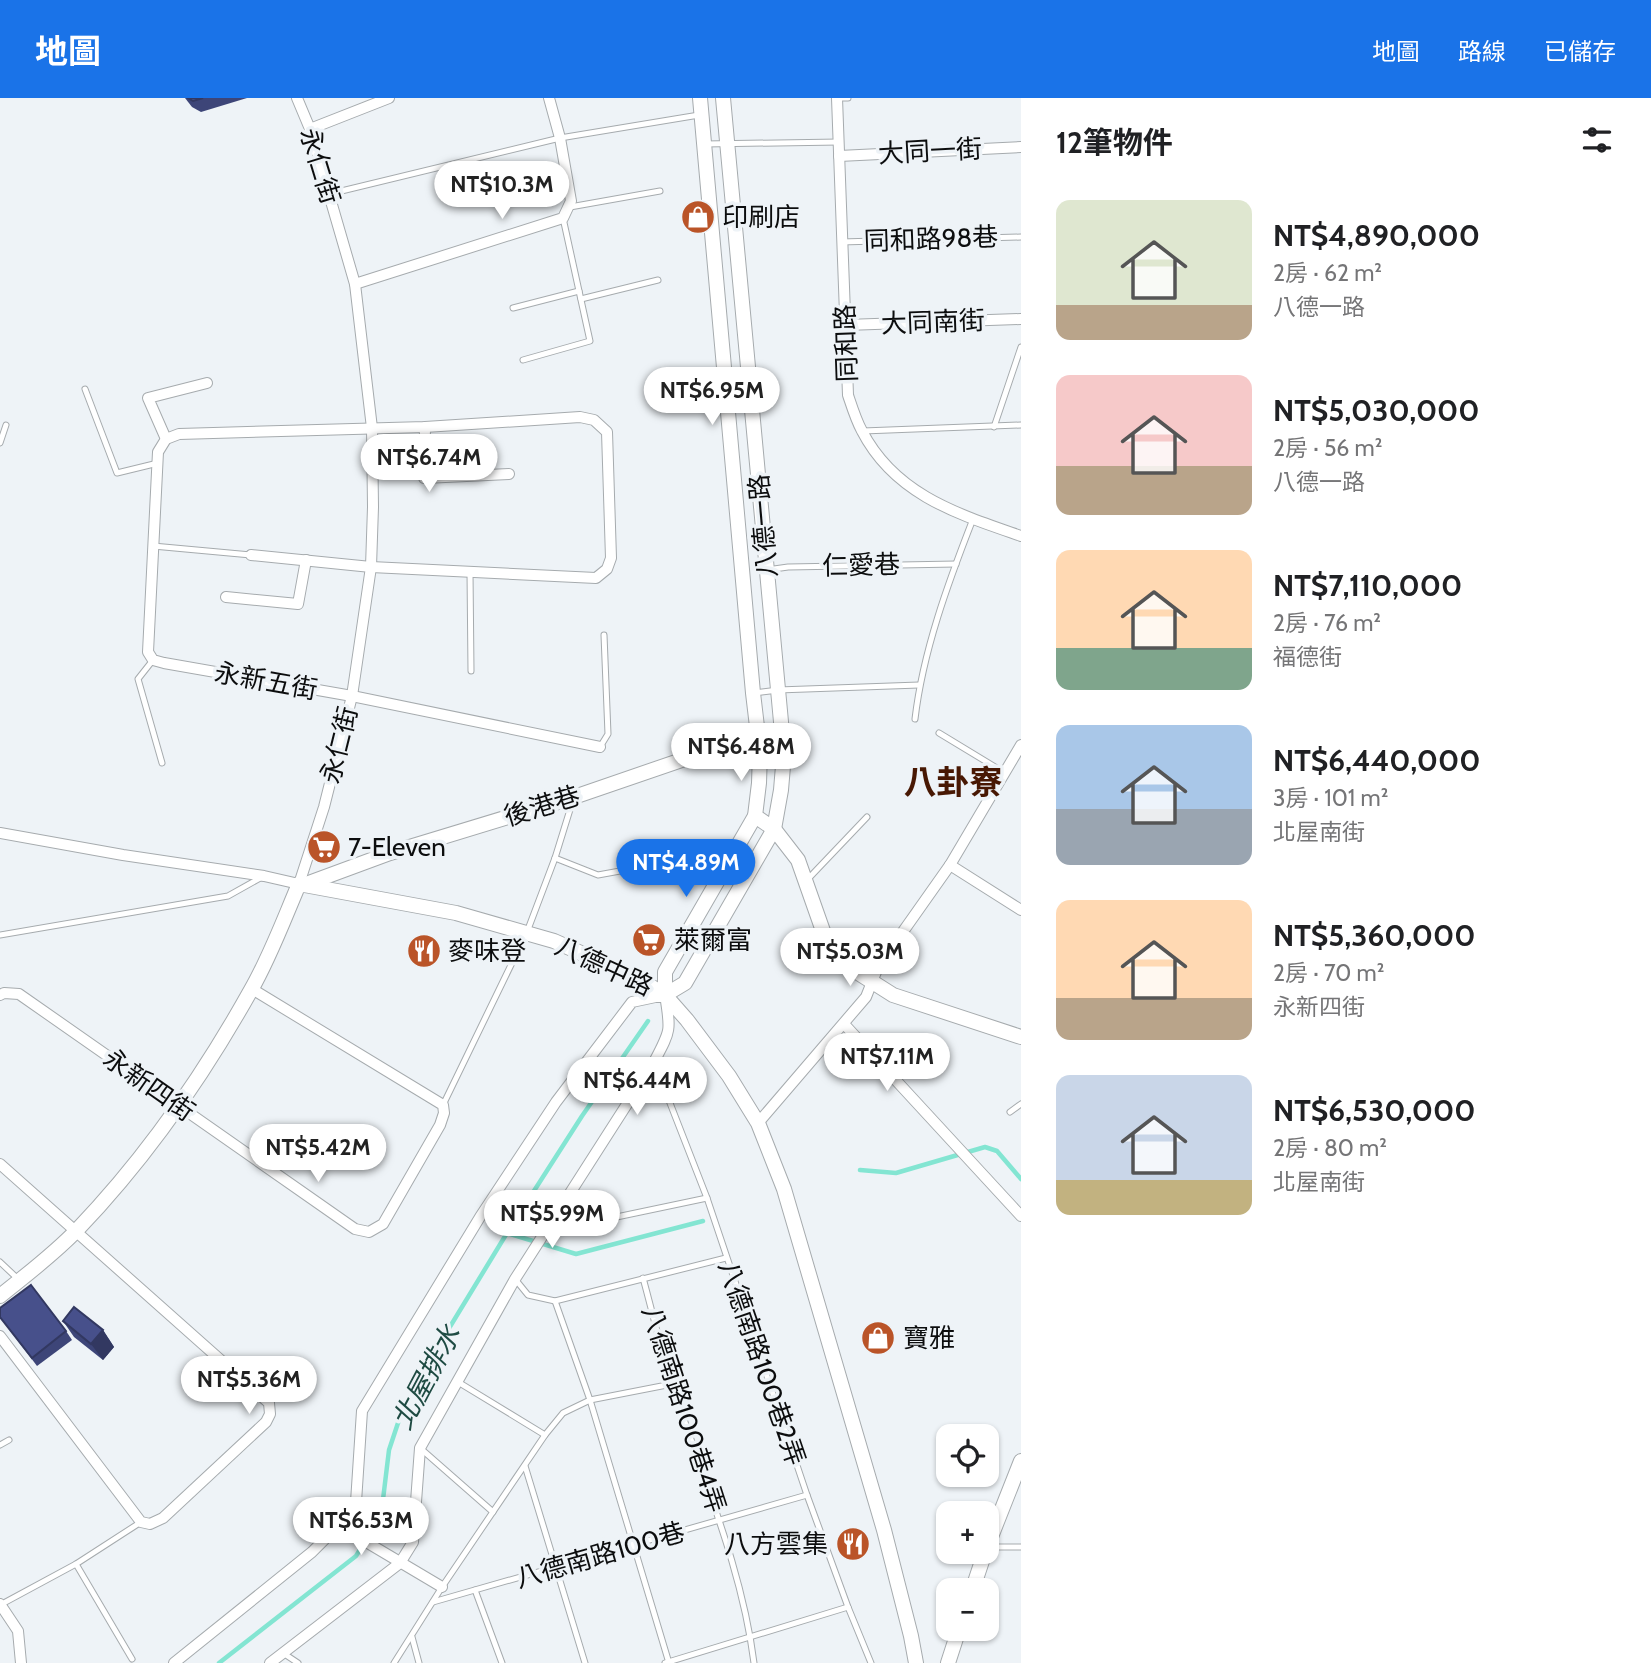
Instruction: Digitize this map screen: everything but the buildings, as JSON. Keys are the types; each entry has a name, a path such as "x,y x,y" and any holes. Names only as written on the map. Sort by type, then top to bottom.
{"street":[{"name":"永仁街","path":"0,1296 76,1232 130,1170 179,1106 252,989 302,884 352,696 371,567 372,428 355,284 310,129 297,98"},
{"path":"310,129 374,101 389,98"},
{"path":"355,284 563,218 571,201 560,138 549,98"},
{"name":"八德一路","path":"665,995 665,972 755,816 759,783 760,752 700,98"},
{"name":"八德一路","path":"665,995 685,983 774,829 784,754 723,98"},
{"name":"同和路","path":"837,98 848,395 862,431 880,459 907,485 938,505 1021,536"},
{"name":"大同一街","path":"839,156 1021,147"},
{"name":"大同南街","path":"846,325 1021,320"},
{"path":"166,439 148,398 207,383"},
{"path":"153,660 148,652 153,546 159,452 166,439 179,434 425,428 580,417 594,420 607,432 611,558 607,569 596,578 371,567 251,555"},
{"path":"425,428 424,478 509,474"},
{"path":"226,597 298,604 306,560"},
{"name":"永新五街","path":"153,660 352,696 600,747"},
{"path":"758,1123 866,997 878,967 950,865 1012,769 1021,746"},
{"name":"後港巷","path":"302,884 705,752 784,754"},
{"path":"755,816 774,829 798,860 829,948 841,962 894,995 1021,1037"},
{"name":"八德中路","path":"0,833 264,876 456,914 527,932 577,950 639,979 665,995 729,1076 758,1123 784,1189 880,1517 916,1663"},
{"path":"950,865 1021,910"},
{"path":"252,989 443,1105"},
{"name":"永新四街","path":"0,995 19,995 355,1229 369,1232 383,1224 440,1125 444,1113 443,1105"},
{"path":"174,1663 312,1552 340,1524 356,1502 362,1411 473,1229 556,1102 632,1002 665,995 669,1034 654,1062 527,1259 420,1448 413,1542 400,1563 271,1663"},
{"path":"844,1024 1021,1216"},
{"path":"0,1164 269,1403 270,1414 266,1422 172,1509 149,1524 141,1522 0,1336"},
{"path":"999,1517 1021,1461"},
{"path":"340,1524 386,1555 442,1587"},
{"path":"0,1605 18,1631 21,1663"},
{"path":"948,1663 955,1641"}],"lane":[{"path":"837,98 848,98"},
{"path":"329,194 560,138 702,114"},
{"path":"705,144 839,142"},
{"path":"569,207 660,191"},
{"path":"523,360 590,341 563,218"},
{"name":"同和路98巷","path":"841,242 1021,236"},
{"path":"581,299 658,280"},
{"path":"513,308 579,291"},
{"path":"994,427 1021,347"},
{"path":"85,388 117,473 158,463"},
{"path":"0,443 6,425"},
{"path":"862,431 1021,425"},
{"path":"915,719 919,685 956,564 973,519"},
{"path":"153,546 251,555"},
{"name":"仁愛巷","path":"767,570 788,567 956,564"},
{"path":"470,572 471,671"},
{"path":"600,747 608,734 604,635"},
{"path":"153,660 138,679 162,763"},
{"path":"753,693 919,685"},
{"path":"939,733 1012,769"},
{"path":"443,1105 527,932 555,858 574,797"},
{"path":"806,882 867,817"},
{"path":"555,858 598,875 642,867"},
{"path":"0,935 228,896 264,876"},
{"name":"八德南路100巷2弄","path":"654,1062 707,1198 807,1495 871,1663"},
{"path":"1010,1112 1021,1104"},
{"path":"552,1221 569,1227 707,1198"},
{"path":"515,1279 528,1295 555,1301 726,1258"},
{"path":"0,1262 19,1281"},
{"name":"八德南路100巷4弄","path":"643,1278 672,1384 720,1520 750,1636 754,1663"},
{"path":"555,1301 590,1400 667,1663 848,1607"},
{"path":"457,1382 545,1435"},
{"path":"394,1663 524,1465 563,1413 590,1400 672,1384"},
{"path":"0,1445 9,1440"},
{"path":"420,1448 493,1512"},
{"path":"524,1465 585,1663"},
{"name":"八德南路100巷","path":"433,1602 807,1495"},
{"path":"0,1605 76,1564 141,1522"},
{"path":"999,1547 1021,1547"},
{"path":"76,1564 132,1658"},
{"path":"475,1590 502,1663"},
{"path":"412,1637 419,1663"},
{"path":"283,1653 298,1663"}],"waterway":[{"name":"北屋排水","path":"219,1663 356,1556 381,1516 389,1450 401,1414 434,1353 582,1116 648,1021"},
{"name":"北屋排水","path":"860,1170 896,1173 985,1147 997,1151 1021,1179"},
{"name":"北屋排水","path":"507,1233 576,1254 703,1221"}],"place":[{"name":"印刷店","path":"698,217"},
{"name":"7-Eleven","path":"324,847"},
{"name":"萊爾富","path":"649,940"},
{"name":"麥味登","path":"424,951"},
{"name":"寶雅","path":"878,1338"},
{"name":"八方雲集","path":"853,1544"}],"district":[{"name":"八卦寮","path":"953,782"}]}
